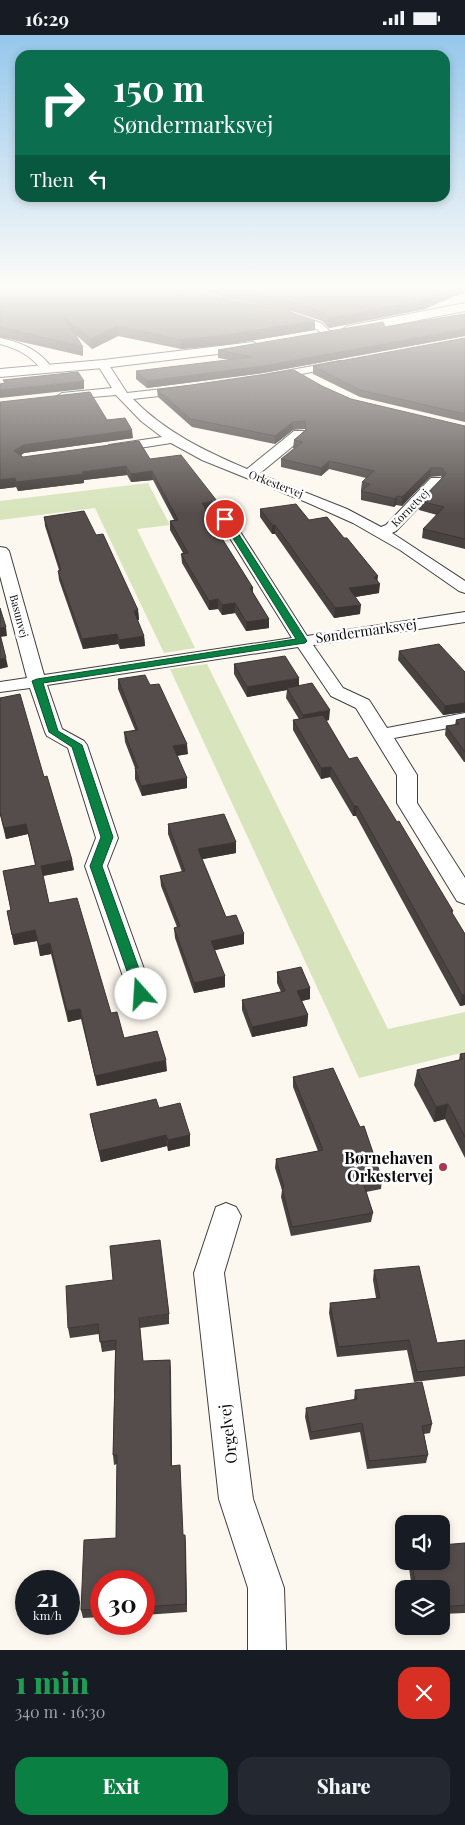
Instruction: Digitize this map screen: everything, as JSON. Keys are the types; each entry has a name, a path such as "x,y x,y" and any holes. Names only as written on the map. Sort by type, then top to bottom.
{"street":[{"path":"42,362 47,369"},
{"path":"0,373 118,362"},
{"path":"254,379 348,362"},
{"name":"Orkestervej","path":"103,364 122,394 142,417 172,439 209,458 300,493 381,532 422,557 465,588"},
{"path":"296,372 311,381"},
{"path":"49,399 197,388"},
{"path":"250,474 299,434"},
{"path":"102,449 172,439"},
{"name":"Kornetvej","path":"381,532 391,528 436,481"},
{"path":"225,519 302,641 337,692 363,705 407,775 408,803 465,895"},
{"name":"Basunvej","path":"2,551 37,681 54,732 77,745 107,837 96,866 141,994"},
{"name":"Søndermarksvej","path":"0,687 465,617"},
{"path":"382,735 465,719"},
{"name":"Orgelvej","path":"226,1216 209,1273 236,1499 266,1588 267,1650"}],"green space":[{"path":"148,483 170,525 137,529 195,648 164,653 95,508 0,520 0,501"},
{"path":"207,664 388,1029 465,1012 465,1052 359,1078 170,669"}],"building":[{"path":"208,362 283,362 147,381 136,371"},
{"path":"333,362 465,362 465,414 360,390 313,366"},
{"path":"294,370 322,386 351,399 465,426 465,539 423,529 444,507 420,501 446,474 442,468 431,468 402,497 397,496 395,499 361,491 370,484 362,482 374,471 329,461 321,468 281,459 303,442 294,440 306,430 305,421 293,422 275,436 191,419 157,390"},
{"path":"78,372 84,381 0,390 0,384 5,383 3,380"},
{"path":"90,392 107,420 125,418 132,430 23,445 14,451 23,457 139,441 150,459 181,455 217,501 202,503 210,516 208,516 253,588 250,588 269,619 246,622 235,603 222,605 218,599 209,601 181,554 188,553 170,521 178,520 152,471 131,474 126,466 82,472 84,474 16,482 15,478 0,480 0,402"},
{"path":"296,504 309,520 327,517 378,576 374,577 380,584 349,588 361,605 335,608 275,525 272,525 260,509"},
{"path":"84,511 96,535 103,534 138,610 134,611 144,636 119,640 117,634 82,639 58,571 61,570 44,517"},
{"path":"0,608 6,627 0,628"},
{"path":"0,634 6,658 0,659"},
{"path":"439,644 465,672 465,703 445,706 399,651"},
{"path":"285,656 299,678 247,687 234,664"},
{"path":"145,675 150,685 159,684 187,744 173,746 187,778 141,786 135,768 138,768 124,732 138,730 118,679"},
{"path":"312,683 330,710 303,715 287,688"},
{"path":"20,694 44,777 47,776 72,860 41,866 49,903 77,898 111,1013 117,1012 124,1038 157,1031 166,1060 95,1076 80,1009 67,1011 50,943 39,946 35,930 12,935 7,911 11,910 3,871 36,865 26,824 4,828 0,812 0,698"},
{"path":"323,715 349,759 357,757 397,822 399,821 465,934 465,994 462,995 357,806 354,806 331,767 321,768 293,720"},
{"path":"465,718 465,752 446,726 459,724 456,720"},
{"path":"224,814 236,842 198,849 226,917 236,915 244,934 211,941 225,976 194,983 174,928 180,926 160,876 185,871 168,824"},
{"path":"301,967 310,988 297,991 308,1015 252,1027 242,1000 285,991 277,972"},
{"path":"465,1053 465,1137 448,1104 436,1107 417,1070 463,1059 460,1054"},
{"path":"333,1068 360,1127 364,1126 382,1179 363,1182 373,1213 292,1227 276,1159 323,1150 293,1077"},
{"path":"156,1099 159,1108 180,1103 190,1135 168,1140 166,1135 99,1151 90,1114"},
{"path":"160,1240 169,1314 139,1318 143,1361 170,1360 171,1466 180,1465 183,1535 185,1535 186,1604 155,1606 155,1570 90,1570 90,1610 81,1610 84,1540 116,1538 117,1455 113,1455 116,1340 100,1342 98,1324 68,1328 66,1286 113,1280 110,1246"},
{"path":"419,1266 437,1343 465,1340 465,1367 417,1372 409,1340 338,1347 330,1303 380,1298 374,1270"},
{"path":"422,1382 432,1424 422,1426 428,1455 369,1461 362,1423 311,1432 306,1408 357,1399 355,1390"},
{"path":"465,1543 465,1605 450,1606 450,1580 415,1580 413,1570 450,1570 450,1544"}],"place":[{"name":"Børnehaven Orkestervej","path":"443,1167"}],"route":[{"path":"141,994 96,866 107,837 77,745 54,732 37,681 302,641 225,519"}]}
